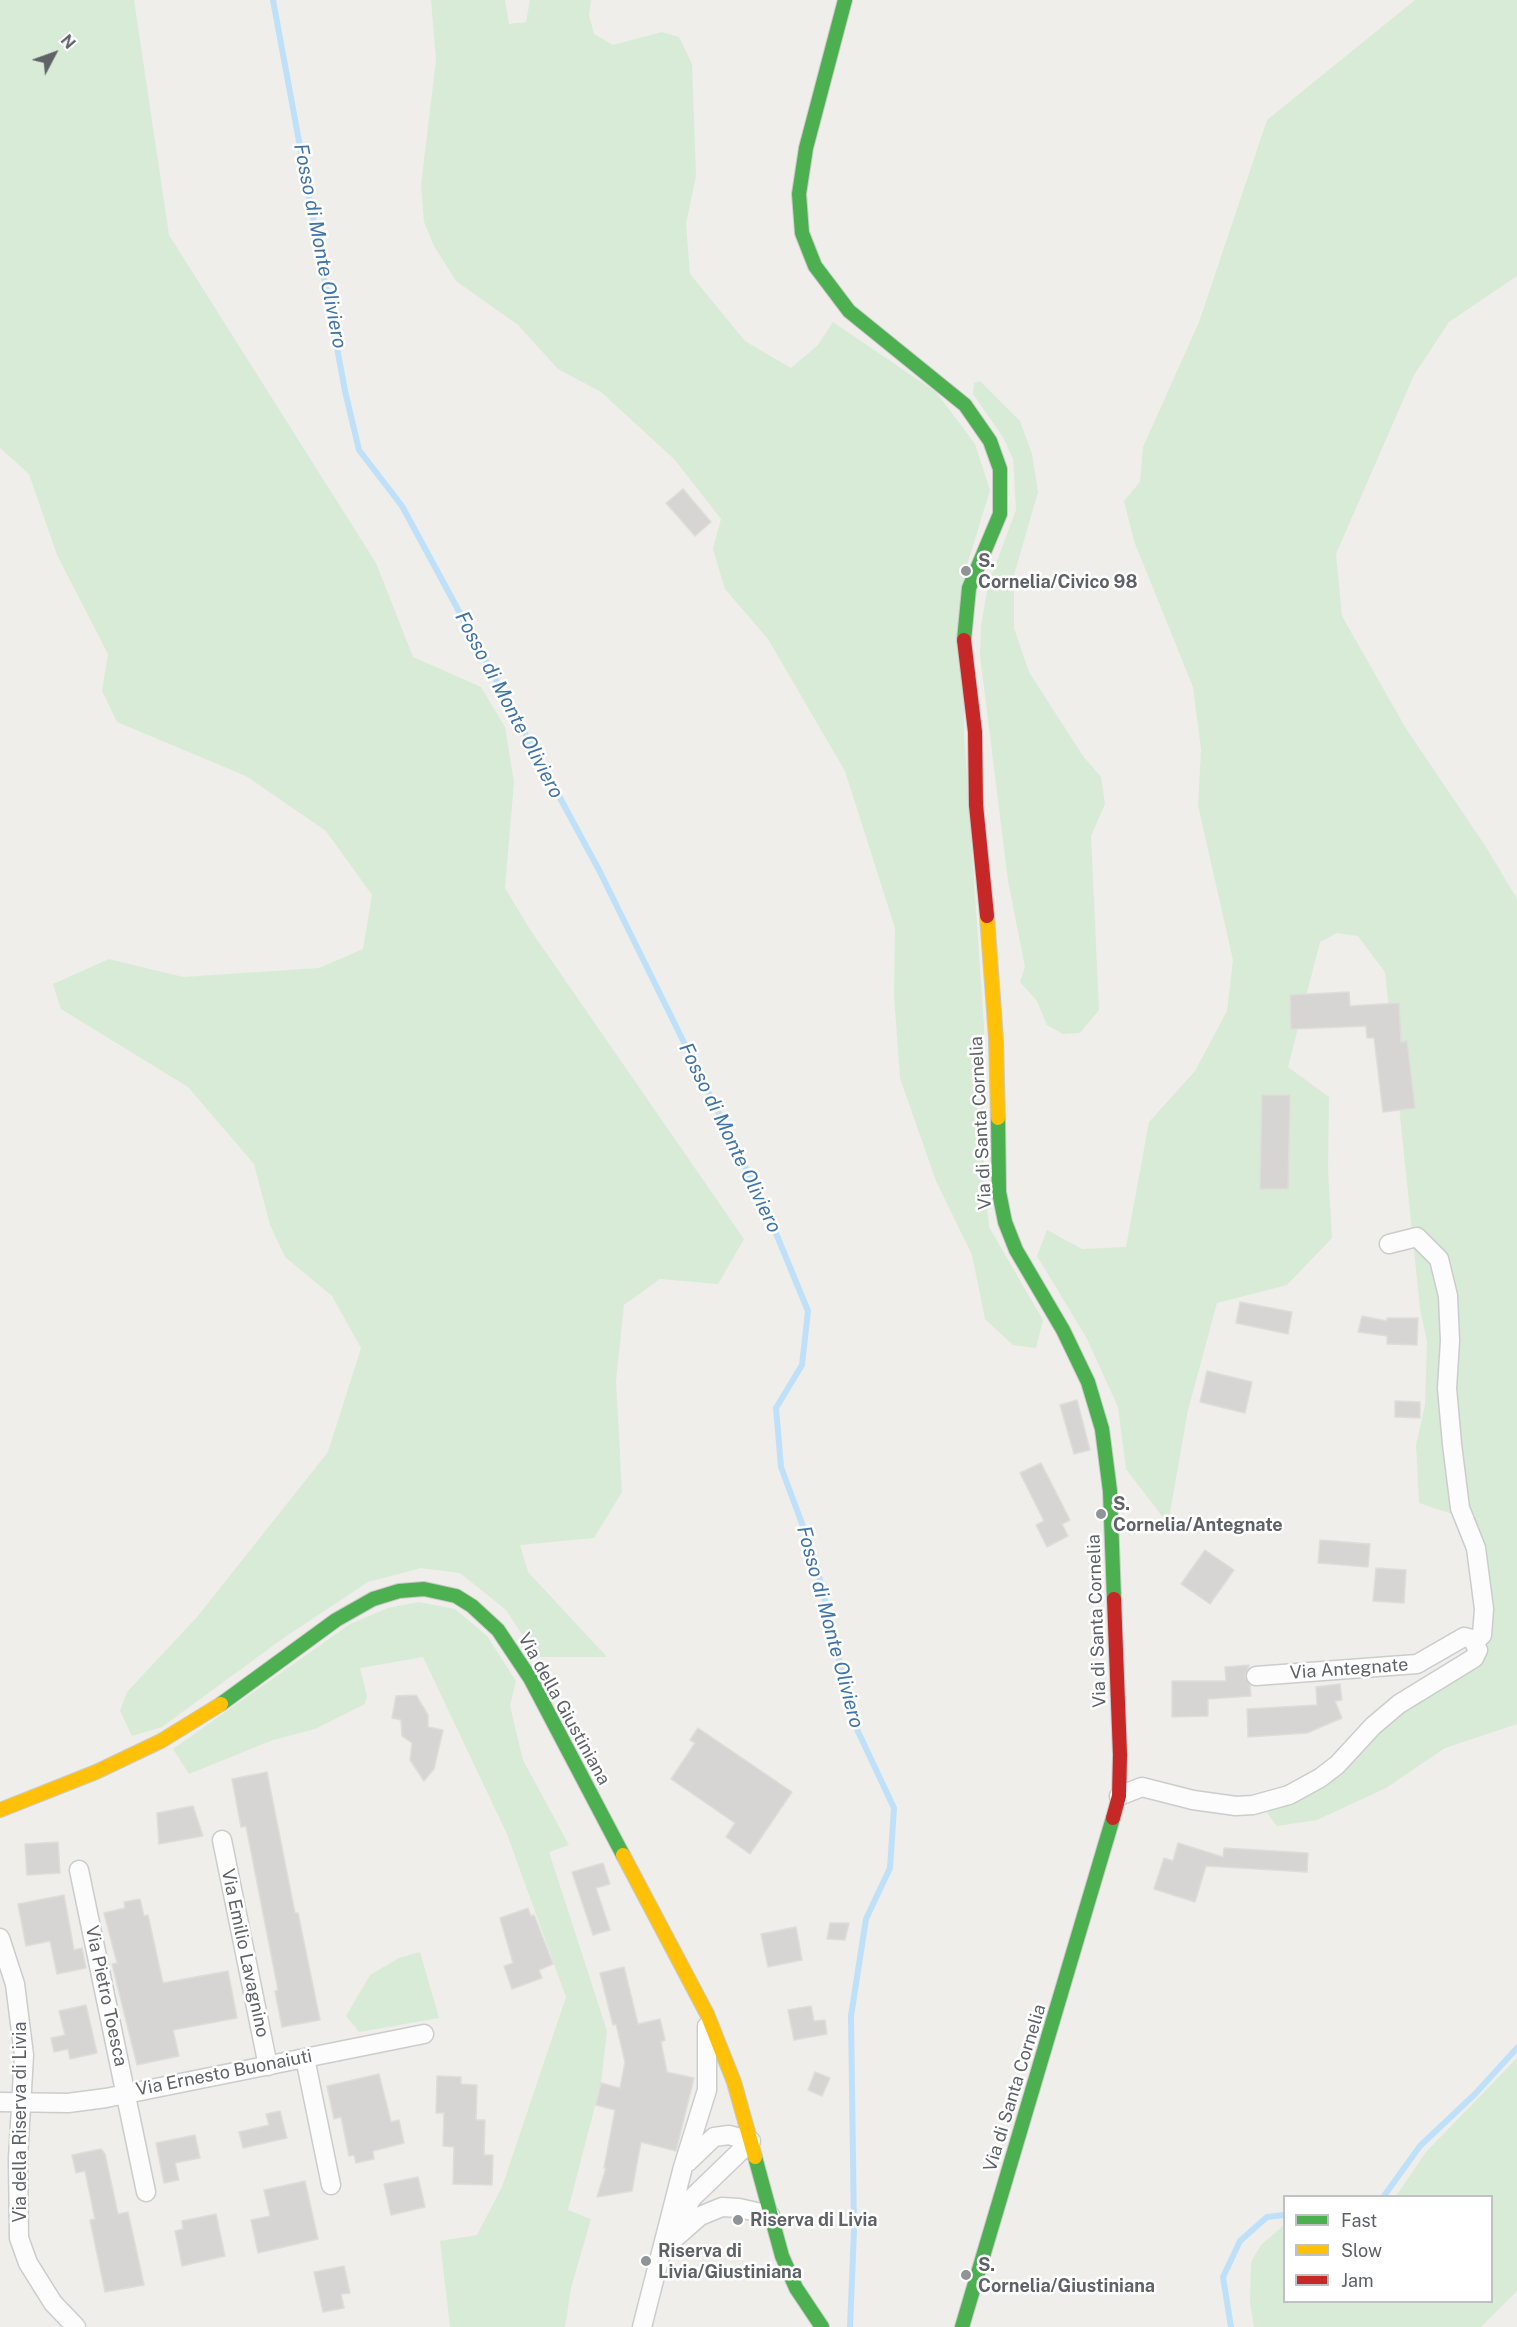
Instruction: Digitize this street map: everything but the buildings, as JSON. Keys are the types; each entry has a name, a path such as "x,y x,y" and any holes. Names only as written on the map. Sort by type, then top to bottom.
{"street":[{"name":"Via di Santa Cornelia","path":"844,0 806,148 799,213 806,244 822,275 849,311 965,405 990,441 1002,477 1000,514 969,588 963,631 975,732 976,805 985,889 995,1029 999,1192 1010,1237 1082,1368 1102,1429 1108,1466 1112,1519 1120,1755 1119,1796 1083,1925 962,2327"},
{"path":"1389,1244 1417,1237 1438,1259 1448,1296 1450,1341 1446,1388 1452,1444 1460,1508 1476,1548 1484,1599 1483,1630 1475,1642"},
{"name":"Via della Giustiniana","path":"0,1810 96,1772 161,1741 233,1696 361,1604 399,1591 442,1592 456,1596 481,1613 498,1630 518,1658 707,2014 734,2082 770,2215 789,2274 822,2327"},
{"name":"Via Antegnate","path":"1119,1796 1142,1787 1193,1800 1236,1806 1253,1805 1289,1795 1320,1778 1337,1765 1373,1725 1399,1704 1474,1658 1478,1650 1475,1642 1468,1637 1460,1638 1438,1654 1417,1664 1256,1676"},
{"name":"Via Emilio Lavagnino","path":"222,1840 268,2066"},
{"name":"Via Pietro Toesca","path":"79,1870 146,2192"},
{"name":"Via della Riserva di Livia","path":"0,1938 11,1967 19,2002 24,2055 18,2158 20,2238 28,2263 47,2293 76,2327"},
{"path":"642,2327 683,2167 707,2090 707,2014"},
{"name":"Via Ernesto Buonaiuti","path":"0,2102 22,2104 81,2102 424,2034"},
{"path":"305,2058 331,2185"},
{"path":"664,2247 692,2198 751,2141 736,2135 714,2137 683,2167"},
{"path":"664,2247 688,2225 714,2210 739,2208 770,2215"}],"green space":[{"path":"0,0 134,0 169,235 376,563 413,657 481,687 505,727 514,782 505,888 529,928 744,1239 718,1284 660,1279 624,1305 616,1381 622,1492 594,1538 520,1545 528,1572 607,1657 537,1657 506,1610 460,1573 421,1568 368,1582 285,1637 162,1727 132,1736 120,1711 127,1692 197,1617 328,1452 361,1348 332,1296 285,1257 270,1225 254,1164 188,1087 61,1009 53,984 109,959 183,977 319,968 363,949 372,895 326,831 246,776 117,722 102,691 108,654 57,555 29,474 0,448"},
{"path":"431,0 505,0 509,24 526,22 530,0 591,0 589,15 594,34 613,45 662,32 679,37 692,64 696,176 686,224 690,274 745,341 791,368 818,345 833,322 936,392 975,444 990,490 964,575 964,734 984,1027 984,1176 989,1227 1043,1320 1036,1348 1013,1345 985,1319 972,1255 936,1181 900,1078 894,995 895,928 845,771 768,639 725,589 713,549 721,519 675,460 601,392 558,369 518,325 456,281 434,246 424,222 421,185 436,60"},
{"path":"1415,0 1517,0 1517,276 1449,322 1414,375 1336,554 1342,616 1405,727 1486,847 1517,899 1517,1724 1445,1748 1386,1788 1317,1820 1277,1826 1267,1813 1384,1724 1475,1665 1488,1647 1480,1550 1452,1514 1419,1503 1416,1445 1425,1405 1427,1342 1420,1308 1385,972 1358,936 1337,933 1320,942 1288,1067 1329,1097 1328,1169 1332,1238 1287,1285 1217,1303 1188,1410 1168,1524 1126,1469 1118,1407 1086,1337 1037,1256 1047,1230 1082,1249 1126,1247 1149,1122 1195,1071 1227,1011 1233,960 1198,805 1201,749 1193,687 1134,541 1124,501 1140,482 1143,447 1199,322 1267,120"},
{"path":"980,381 1020,421 1032,454 1038,492 1014,575 1014,628 1029,672 1083,756 1101,777 1105,804 1091,836 1099,1010 1080,1033 1063,1034 1047,1025 1037,1001 1020,982 1025,967 1008,881 980,655 981,626 988,585 1016,510 1013,459 1003,437 973,394 974,383"},
{"path":"419,1602 455,1609 487,1636 516,1681 510,1706 523,1760 569,1845 549,1852 607,2031 601,2083 568,2210 591,2219 571,2288 565,2327 450,2327 440,2241 477,2235 502,2187 566,1997 507,1834 423,1657 360,1668 367,1696 365,1704 315,1729 273,1740 189,1774 173,1749 350,1624 388,1608"},
{"path":"420,1952 439,2018 359,2032 346,2016 370,1975 399,1958"},
{"path":"1517,2058 1517,2291 1481,2327 1254,2327 1250,2303 1251,2262 1261,2245 1283,2226 1283,2303 1493,2303 1493,2195 1397,2195 1426,2152"}],"waterway":[{"name":"Fosso di Monte Oliviero","path":"273,0 345,391 359,450 402,506 599,870 766,1209 808,1311 802,1365 776,1408 781,1467 814,1556 855,1725 894,1808 890,1868 866,1919 851,2016 854,2230 850,2327"},
{"path":"1385,2195 1420,2146 1475,2094 1517,2048"},
{"path":"1231,2327 1223,2277 1240,2241 1267,2217 1283,2215"}],"traffic: fast":[{"path":"845,0 806,148 799,194 802,233 815,266 849,311 965,405 990,441 1000,469 1000,514 969,588 964,640"},
{"path":"998,1118 999,1192 1005,1222 1016,1250 1063,1330 1088,1382 1102,1429 1110,1491 1114,1599"},
{"path":"221,1704 336,1620 373,1599 399,1591 424,1589 456,1596 472,1606 498,1630 530,1678 623,1855"},
{"path":"962,2327 1113,1818"},
{"path":"755,2157 782,2256 796,2288 822,2327"}],"traffic: slow":[{"path":"987,916 996,1039 998,1118"},
{"path":"0,1810 96,1772 161,1741 221,1704"},
{"path":"623,1855 707,2014 734,2082 755,2157"}],"traffic: jam":[{"path":"964,640 975,732 976,805 987,916"},
{"path":"1113,1818 1119,1796 1120,1755 1114,1599"}],"place":[{"name":"S. Cornelia/Civico 98","path":"966,571"},
{"name":"S. Cornelia/Antegnate","path":"1101,1514"},
{"name":"Riserva di Livia","path":"738,2220"},
{"name":"Riserva di Livia/Giustiniana","path":"646,2261"},
{"name":"S. Cornelia/Giustiniana","path":"966,2275"}]}
